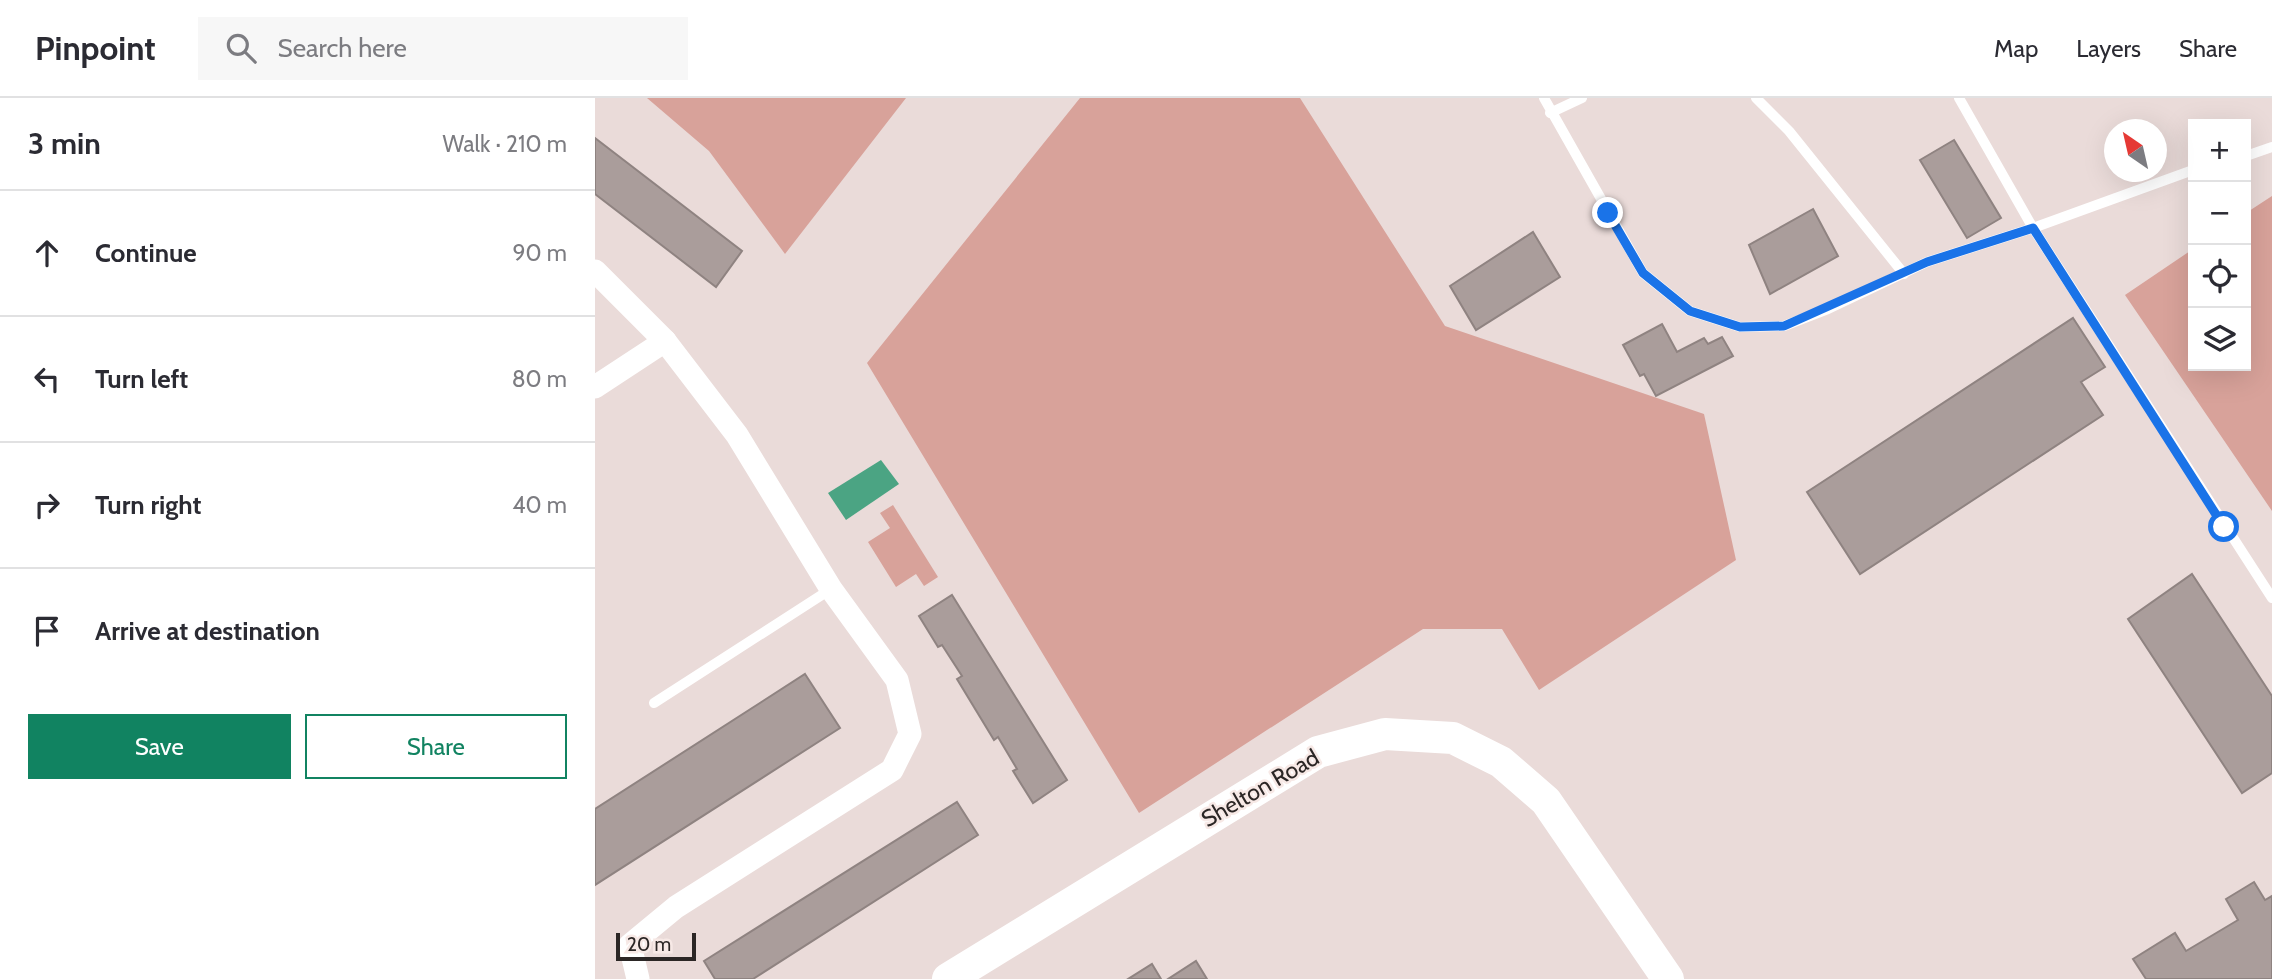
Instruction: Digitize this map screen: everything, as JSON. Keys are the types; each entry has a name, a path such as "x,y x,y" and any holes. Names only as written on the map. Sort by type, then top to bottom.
{"street":[{"path":"595,271 665,341 737,435 831,589 897,680 910,734 893,770 676,907 630,945 638,979"},
{"path":"595,387 665,341"},
{"name":"Shelton Road","path":"966,971 1318,752 1385,734 1453,738 1501,762 1546,801 1668,979"}],"lane":[{"path":"1544,98 1549,113 1643,273 1690,311 1740,327 1784,326 1927,262 2033,228 2188,172"},
{"path":"1549,113 1582,98"},
{"path":"1756,98 1789,131 1903,274"},
{"path":"1959,98 2033,228 2272,598"},
{"path":"2251,154 2272,147"},
{"path":"653,703 831,589"}],"shaded area":[{"path":"647,98 906,98 785,254 709,151"},
{"path":"1080,98 1300,98 1445,326 1704,414 1736,560 1539,690 1502,629 1423,629 1139,813 867,363"},
{"path":"2272,196 2272,511 2125,295 2188,252 2188,371 2251,371 2251,210"},
{"path":"881,460 899,484 846,520 828,493"},
{"path":"893,505 938,577 924,586 916,574 896,587 868,542 890,528 880,513"}],"building":[{"path":"595,138 742,251 716,287 595,194"},
{"path":"1954,140 2001,218 1967,238 1920,160"},
{"path":"1813,209 1838,256 1770,294 1749,245"},
{"path":"1533,232 1560,277 1476,330 1450,286"},
{"path":"2073,318 2105,367 2081,382 2103,415 1860,574 1807,492"},
{"path":"1662,324 1677,352 1704,338 1708,344 1722,337 1733,356 1656,396 1644,374 1640,376 1623,345"},
{"path":"2192,574 2272,696 2272,773 2242,793 2128,619"},
{"path":"952,595 1067,780 1033,803 1013,771 1017,769 998,737 994,740 957,679 962,676 942,645 938,647 919,616"},
{"path":"805,674 840,728 595,885 595,809"},
{"path":"957,802 978,835 753,979 715,979 704,961"},
{"path":"2254,882 2265,900 2272,896 2272,979 2146,979 2133,959 2175,933 2186,951 2238,920 2226,899"},
{"path":"1196,961 1207,979 1168,979"},
{"path":"1152,964 1161,979 1128,979"}],"route":[{"path":"1608,213 1643,273 1690,311 1740,327 1784,326 1828,309 1927,262 2033,228 2224,527"}]}
